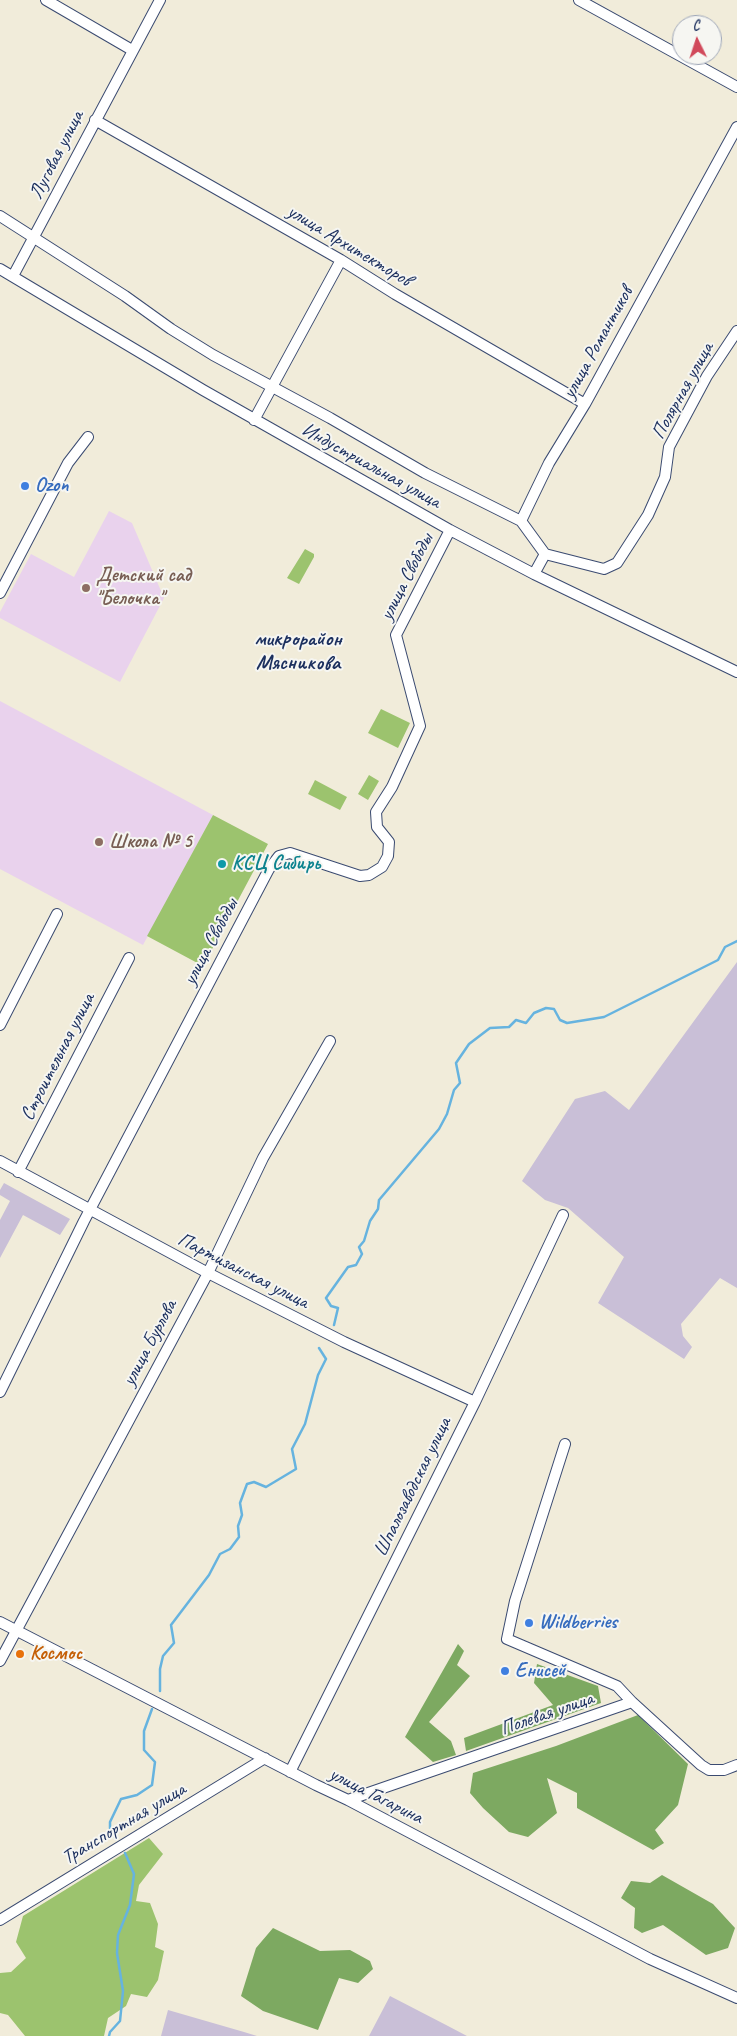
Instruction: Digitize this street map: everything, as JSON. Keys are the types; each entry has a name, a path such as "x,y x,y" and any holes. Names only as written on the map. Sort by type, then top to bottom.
{"street":[{"path":"46,0 132,50"},
{"name":"Луговая улица","path":"13,276 35,238 95,120 160,0"},
{"path":"579,0 737,88"},
{"name":"улица Архитекторов","path":"95,120 341,260 403,299 585,404"},
{"name":"улица Романтиков","path":"521,521 549,463 585,404 737,127"},
{"name":"Индустриальная улица","path":"0,216 212,355 273,387 425,473 521,521"},
{"path":"254,420 341,260"},
{"name":"Индустриальная улица","path":"0,269 254,420 450,530 534,574 737,672"},
{"name":"Полярная улица","path":"545,554 604,569 617,563 648,515 665,477 669,447 707,376 737,331"},
{"path":"0,593 60,482 68,463 88,437"},
{"path":"521,521 545,554 534,574"},
{"name":"улица Свободы","path":"0,1392 89,1211 269,869 280,856 290,853 360,876 369,875 382,867 388,856 389,842 377,827 376,812 392,787 420,726 396,635 450,530"},
{"path":"0,1025 57,914"},
{"name":"Строительная улица","path":"18,1172 129,958"},
{"name":"улица Бурлова","path":"0,1661 208,1273 263,1158 330,1041"},
{"name":"Партизанская улица","path":"0,1161 89,1211 208,1273 344,1342 475,1402"},
{"name":"Шпалозаводская улица","path":"290,1772 475,1402 563,1215"},
{"path":"565,1444 515,1602 507,1639 617,1686 632,1702 701,1765 709,1770 724,1770 737,1765"},
{"name":"улица Гагарина","path":"0,1622 348,1800 650,1959 737,1998"},
{"name":"Полевая улица","path":"348,1800 632,1702"},
{"name":"Транспортная улица","path":"0,1920 265,1758"}],"shaded area":[{"name":"Детский сад \"Белочка\"","path":"109,511 132,523 164,598 120,682 0,618 0,612 31,554 74,577"},
{"name":"Школа № 5","path":"0,701 213,815 143,945 0,869"},
{"path":"737,962 737,1288 720,1278 681,1324 683,1336 692,1347 684,1359 598,1303 624,1257 568,1208 545,1200 522,1181 575,1099 605,1091 629,1110"},
{"path":"4,1183 70,1219 60,1235 23,1215 0,1258 0,1220 10,1201 0,1195 0,1190"},
{"path":"390,1996 448,2026 467,2036 369,2036"},
{"path":"168,2010 244,2032 257,2036 161,2036"}],"green space":[{"path":"305,549 314,554 314,557 299,584 287,578"},
{"path":"381,709 410,723 398,748 368,733"},
{"path":"369,775 379,781 368,800 358,794"},
{"path":"315,780 347,797 340,810 308,794"},
{"path":"213,815 268,844 203,966 147,936"},
{"path":"458,1644 464,1651 457,1665 470,1676 429,1722 451,1741 456,1755 433,1762 405,1737"},
{"path":"537,1664 598,1686 601,1703 466,1751 464,1738 553,1705 534,1683"},
{"path":"638,1715 688,1764 678,1805 655,1830 664,1843 653,1850 577,1808 577,1793 547,1778 557,1813 528,1837 509,1832 470,1793 473,1773 556,1746"},
{"path":"149,1838 163,1854 139,1885 136,1901 150,1903 158,1924 155,1947 164,1951 158,1980 147,1997 131,1994 126,2006 108,2018 104,2036 25,2036 8,2015 0,2013 0,1973 11,1972 26,1958 16,1942 23,1916"},
{"path":"662,1875 713,1904 735,1928 728,1948 706,1955 663,1925 642,1933 634,1928 635,1908 621,1898 631,1881 650,1883"},
{"path":"273,1928 320,1951 350,1950 370,1961 373,1969 358,1983 339,1978 318,2030 263,2011 241,1996 256,1948"}],"waterway":[{"path":"334,1325 338,1308 331,1306 326,1298 348,1267 356,1265 362,1254 359,1247 364,1241 370,1221 378,1209 379,1200 439,1129 447,1114 454,1090 460,1083 456,1063 469,1044 490,1028 509,1027 516,1020 526,1023 534,1013 546,1008 554,1009 560,1020 567,1023 604,1017 718,960 725,947 737,941"},
{"path":"160,1691 160,1669 163,1656 174,1643 171,1625 209,1575 220,1554 230,1549 239,1537 238,1526 242,1515 240,1503 247,1484 254,1482 266,1487 296,1469 292,1449 305,1424 318,1375 326,1359 319,1348"},
{"path":"116,1839 110,1830 110,1822 121,1799 137,1795 152,1785 155,1762 144,1750 144,1731 152,1709"},
{"path":"109,2036 110,2032 120,2021 123,1991 117,1953 118,1935 130,1905 134,1874 125,1853"}],"place":[{"name":"Ozon","path":"25,486"},
{"name":"Детский сад \"Белочка\"","path":"86,588"},
{"name":"Школа № 5","path":"99,842"},
{"name":"КСЦ Сибирь","path":"222,864"},
{"name":"Wildberries","path":"529,1623"},
{"name":"Космос","path":"20,1654"},
{"name":"Енисей","path":"505,1671"}],"district":[{"name":"микрорайон Мясникова","path":"298,651"}]}
